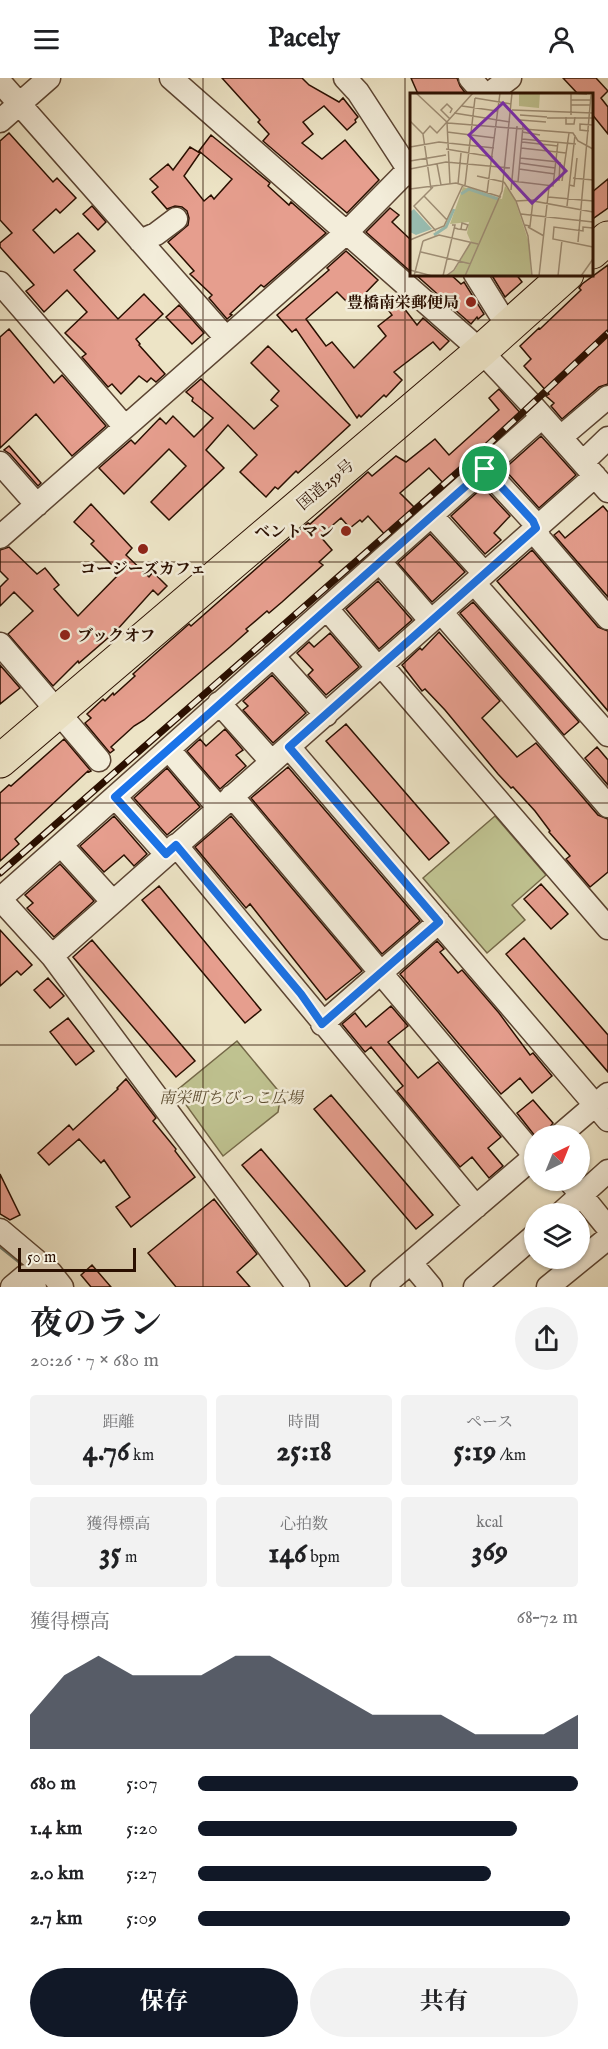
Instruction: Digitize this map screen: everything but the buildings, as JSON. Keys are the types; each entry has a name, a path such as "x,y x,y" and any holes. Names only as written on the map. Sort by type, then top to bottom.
{"highway":[{"path":"593,250 608,238"},
{"name":"国道259号","path":"0,761 481,351 565,276"}],"street":[{"path":"0,121 49,78"},
{"path":"171,78 481,351 595,477"},
{"path":"0,537 346,233 410,170 358,92 345,78"},
{"path":"470,78 486,93"},
{"path":"488,93 510,78"},
{"path":"0,82 226,338"},
{"path":"140,241 156,234 176,219"},
{"path":"477,276 508,327"},
{"path":"0,283 125,427"},
{"path":"561,437 608,397"},
{"path":"298,1287 52,956 0,899 542,417"},
{"path":"52,956 595,477 608,438"},
{"path":"0,464 37,505"},
{"path":"485,469 533,521 540,539 608,618"},
{"path":"432,516 479,578 608,735"},
{"path":"380,562 436,617 608,806"},
{"path":"327,609 372,661 382,666 608,928"},
{"path":"0,644 99,760"},
{"path":"273,656 326,715"},
{"path":"219,703 271,761"},
{"path":"289,747 439,922 604,1106 576,1125"},
{"path":"169,750 225,802 383,973 524,1144"},
{"path":"115,797 171,850 301,994 322,1024 476,1207"},
{"path":"61,845 112,901"},
{"path":"322,1024 439,922"},
{"path":"382,1287 524,1165"},
{"path":"590,1180 608,1171"},
{"path":"577,1191 608,1228"},
{"path":"0,1230 51,1273 62,1287"},
{"path":"548,1287 608,1238"},
{"path":"474,1287 524,1244"},
{"path":"411,1263 431,1287"},
{"path":"12,1287 25,1276 35,1287"}],"green space":[{"path":"495,816 546,875 512,905 525,920 487,953 423,878"},
{"name":"南栄町ちびっこ広場","path":"237,1041 281,1094 278,1112 223,1156 176,1091"}],"waterway":[{"path":"0,1246 24,1265"}],"railway":[{"path":"0,873 475,457 608,333"}],"place":[{"name":"豊橋南栄郵便局","path":"471,302"},
{"name":"ベントマン","path":"346,531"},
{"name":"コージーズカフェ","path":"143,549"},
{"name":"ブックオフ","path":"65,635"}],"route":[{"path":"485,469 533,521 536,528 289,747 439,922 322,1024 301,994 176,845 166,854 115,797 485,469"}]}
